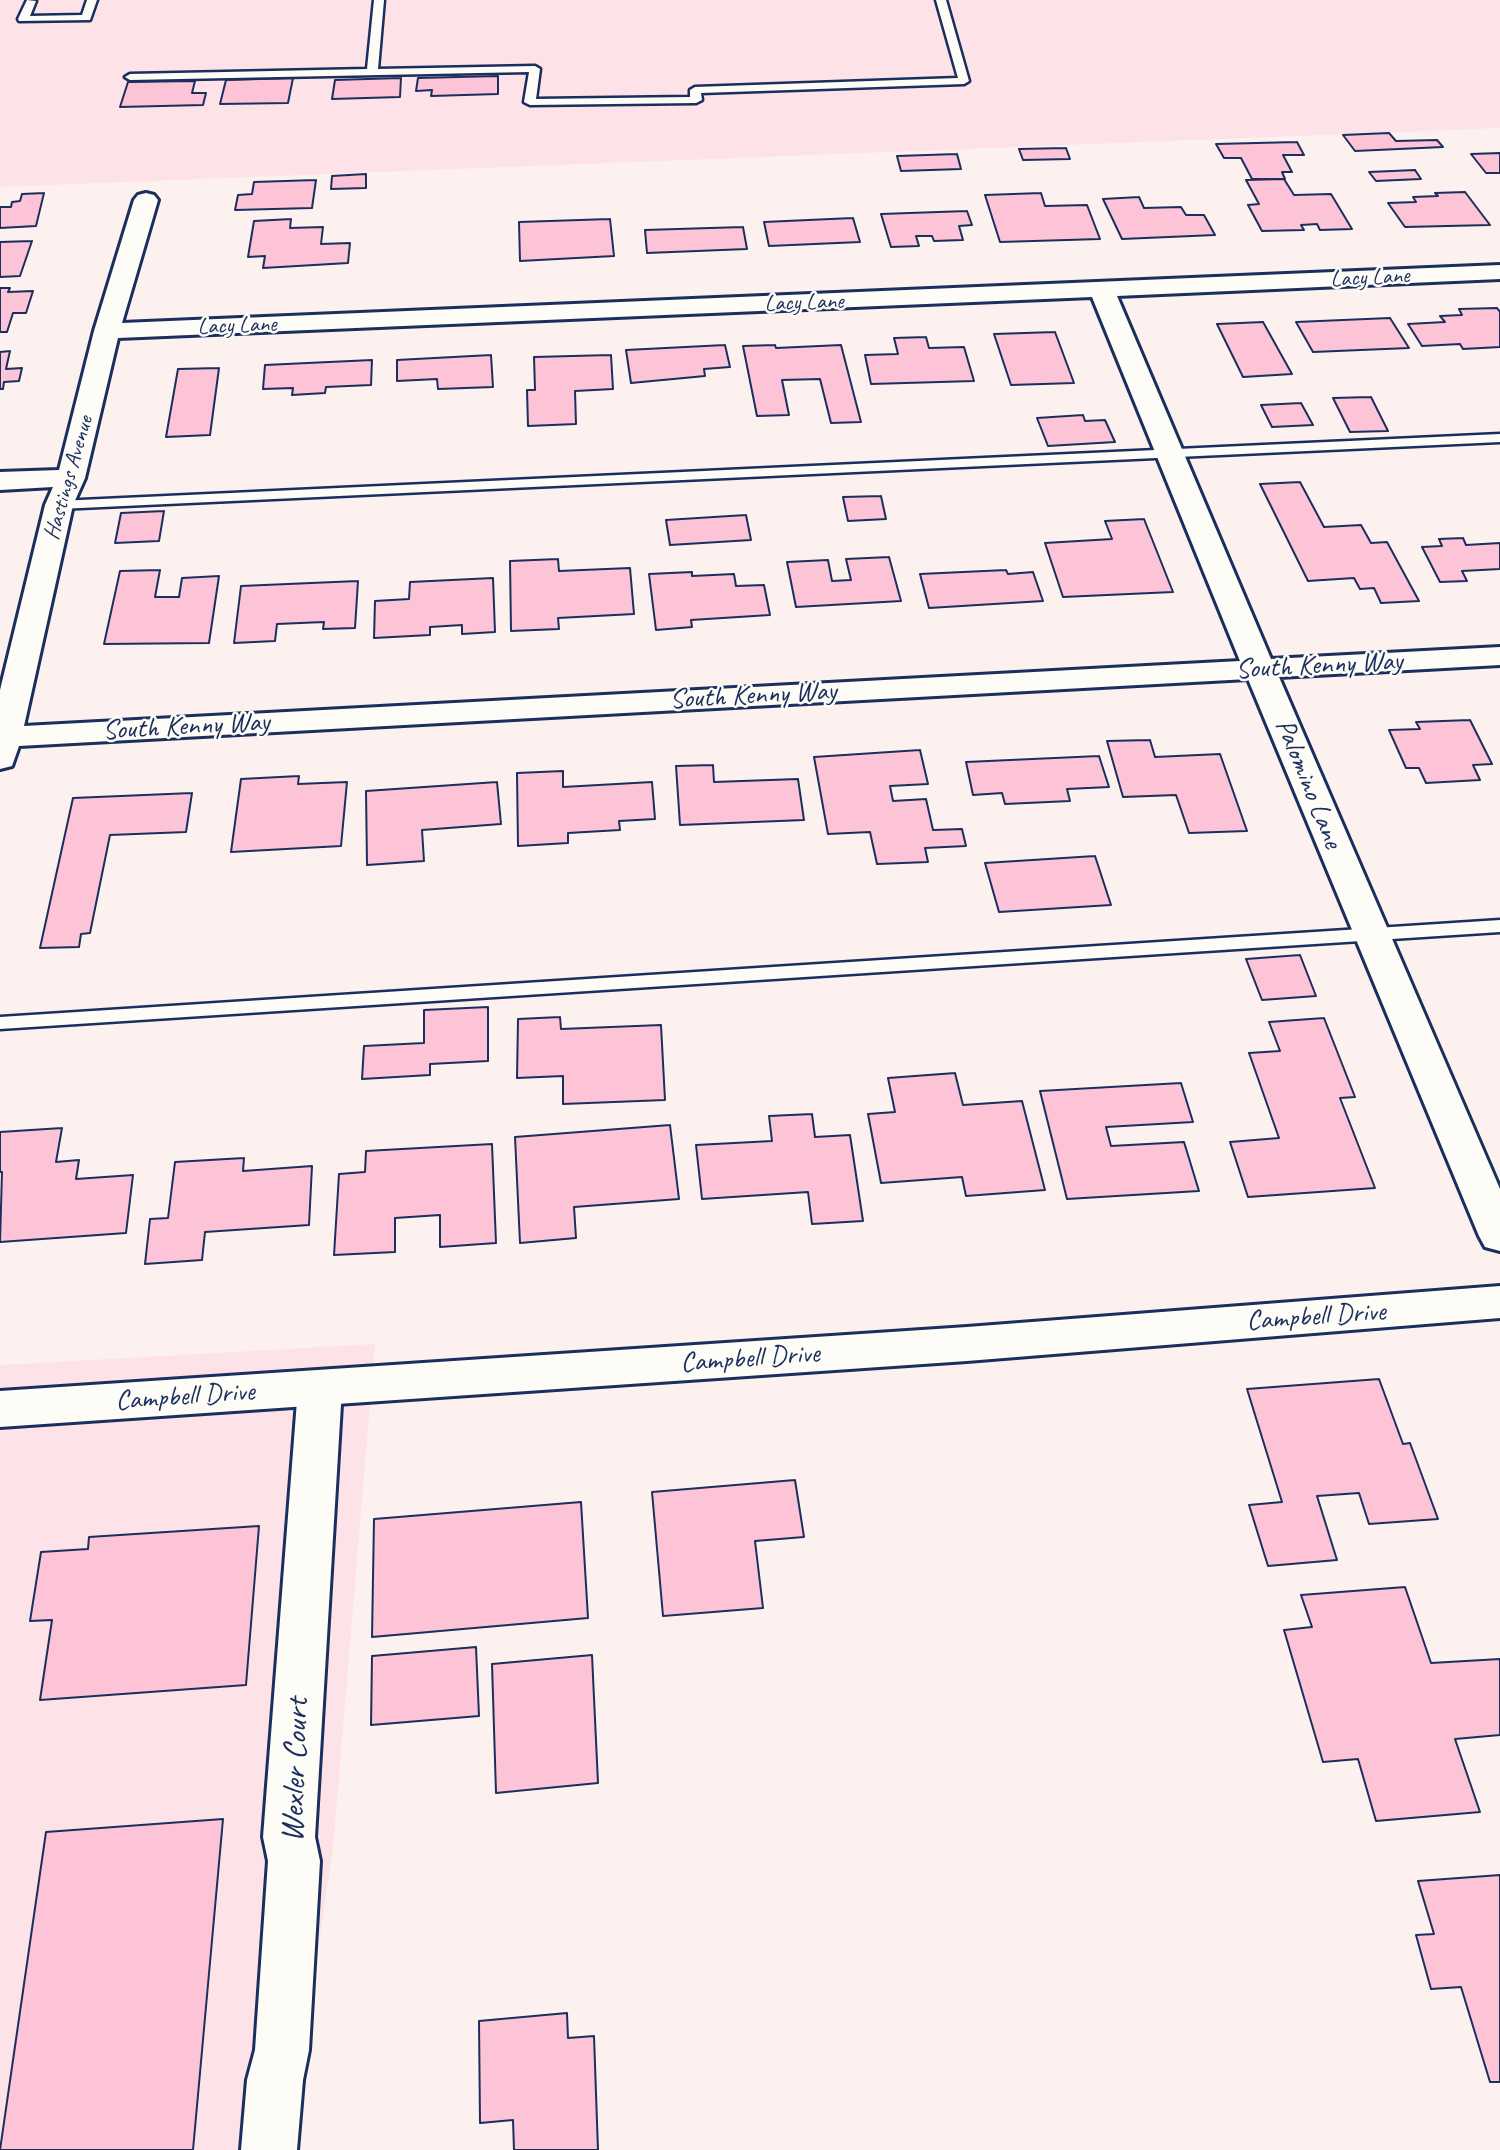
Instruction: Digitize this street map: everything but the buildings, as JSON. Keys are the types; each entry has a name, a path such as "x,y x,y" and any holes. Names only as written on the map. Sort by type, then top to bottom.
{"street":[{"name":"Hastings Avenue","path":"3,748 59,505 71,478 107,331 146,200"},
{"name":"Lacy Lane","path":"107,331 1102,291 1500,272"},
{"name":"Palomino Lane","path":"1102,291 1370,934 1500,1237"},
{"path":"0,481 71,478"},
{"name":"South Kenny Way","path":"3,748 1500,656"},
{"name":"Campbell Drive","path":"0,1409 967,1344 1500,1302"},
{"name":"Wexler Court","path":"270,2150 275,2080 282,2050 294,1861 289,1837 320,1388"}],"lane":[{"path":"31,1 23,19 86,18 92,0"},
{"path":"372,72 379,0"},
{"path":"130,77 535,69 530,102 696,100 695,90 964,81 941,0"},
{"path":"59,505 1500,438"},
{"path":"0,1023 1500,926"}],"shaded area":[{"path":"0,0 1500,0 1500,128 0,187"},
{"path":"375,1344 333,1849 288,2150 0,2150 0,1365"}]}
